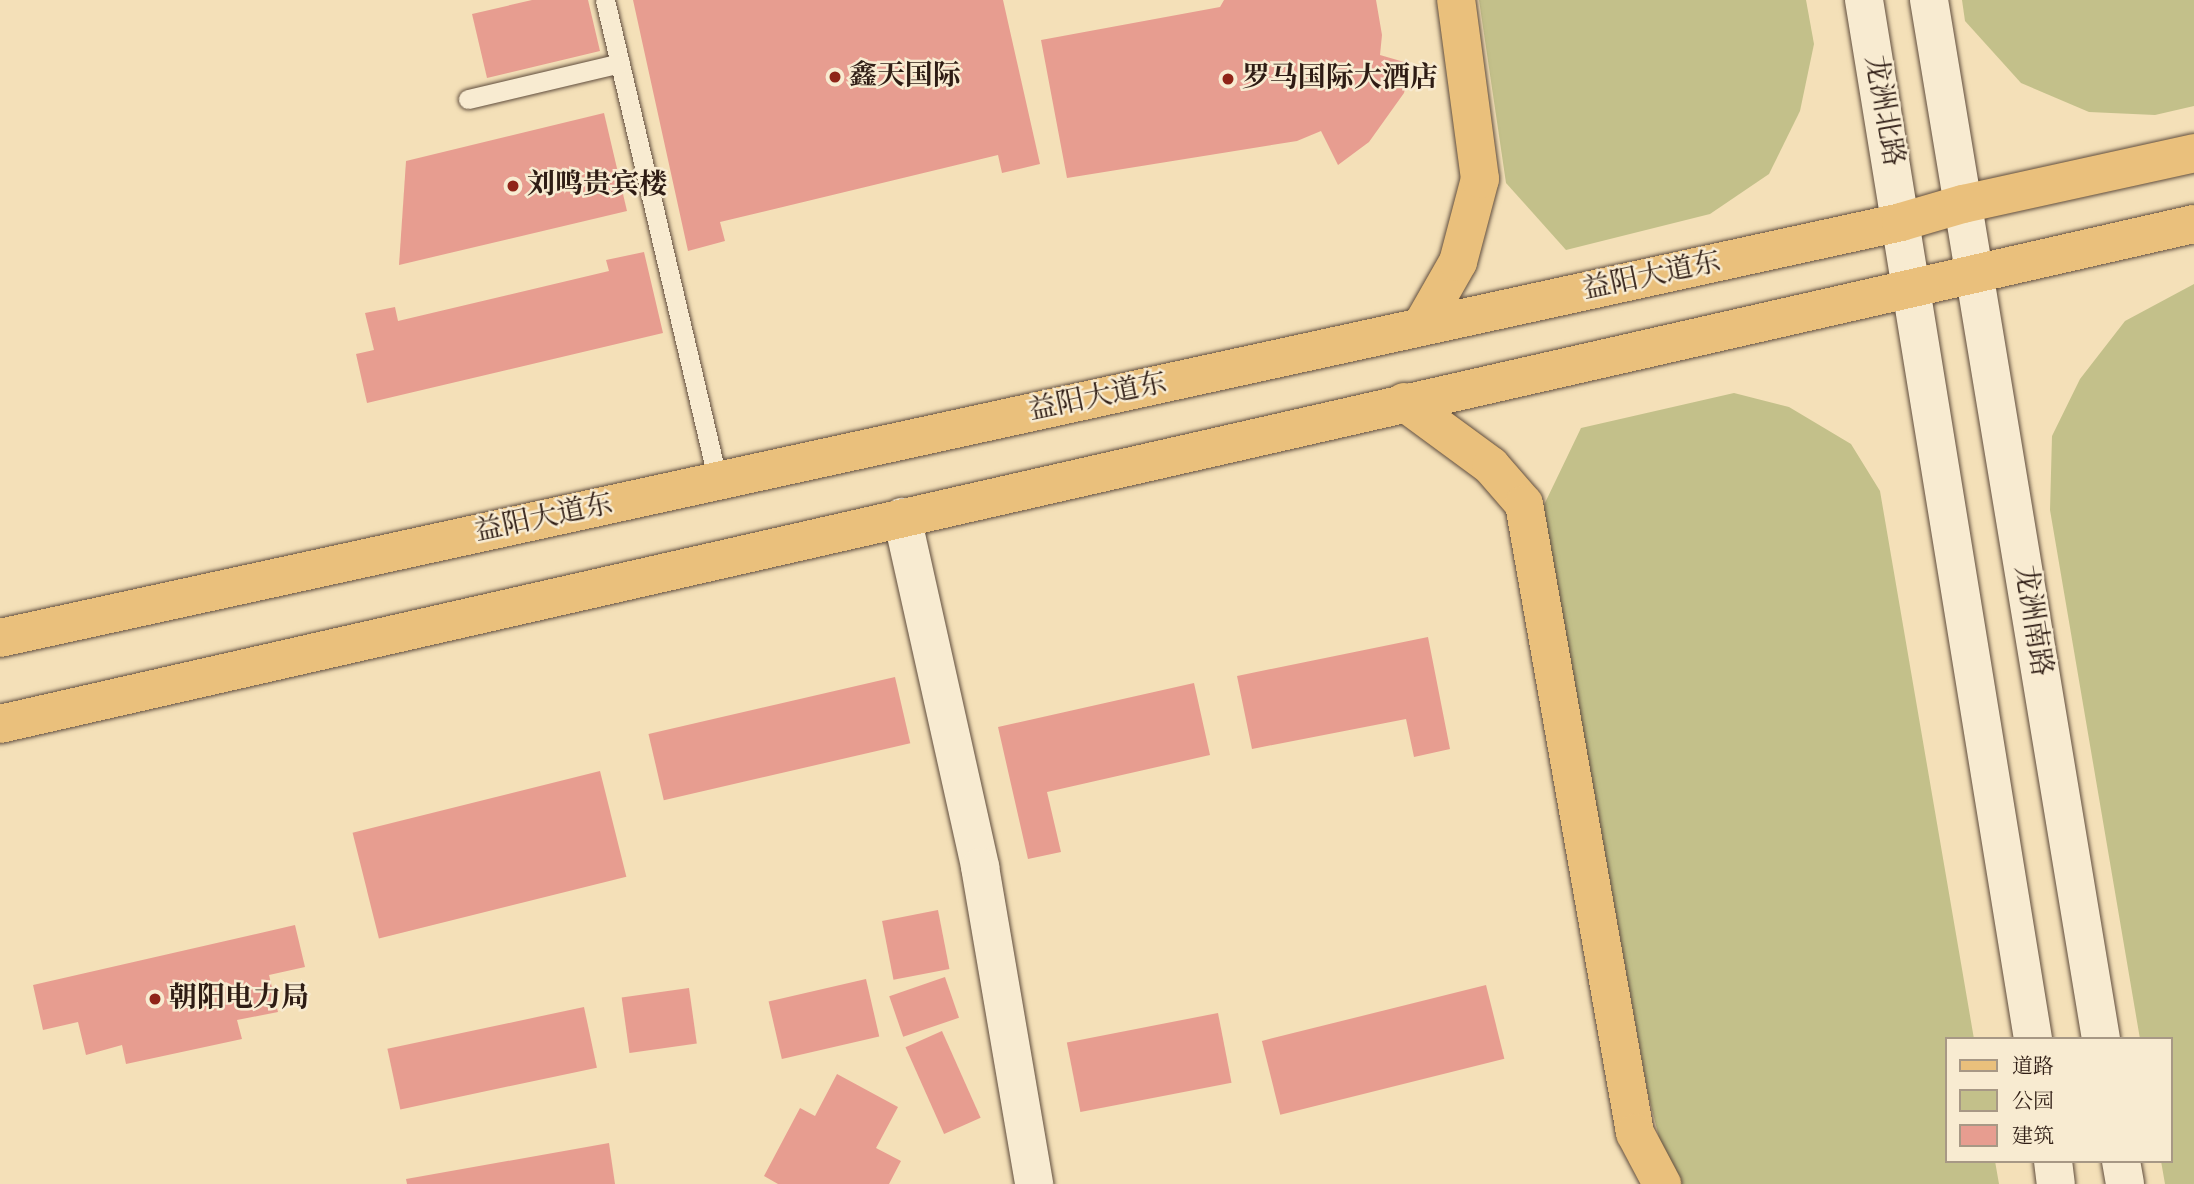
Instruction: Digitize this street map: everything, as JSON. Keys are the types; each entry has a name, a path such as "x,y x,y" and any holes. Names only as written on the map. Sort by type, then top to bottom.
{"main road":[{"path":"1421,327 1458,262 1480,179 1456,0"},
{"name":"龙洲北路","path":"1864,0 1901,222"},
{"path":"1929,0 1963,204"},
{"name":"益阳大道东","path":"0,638 1901,222 1963,204 2194,153"},
{"name":"龙洲南路","path":"1963,204 2101,1037"},
{"path":"1901,222 2033,1037"},
{"path":"0,724 2194,223"},
{"path":"1404,402 1490,466 1524,504 1634,1133 1662,1184"},
{"path":"902,517 980,867 1034,1184"},
{"path":"2053,1163 2056,1184"},
{"path":"2122,1163 2125,1184"}],"lane":[{"path":"605,0 718,481"},
{"path":"468,99 620,63"}],"green space":[{"path":"1479,0 1806,0 1814,44 1800,111 1769,174 1710,214 1566,250 1506,183"},
{"path":"1962,0 2194,0 2194,106 2155,115 2089,112 2021,83 1965,21"},
{"path":"2194,284 2194,1184 2165,1184 2161,1163 2173,1163 2173,1037 2140,1037 2050,510 2052,436 2080,379 2125,321"},
{"path":"1734,393 1789,407 1851,444 1880,491 1974,1037 1946,1037 1946,1163 1995,1163 1999,1184 1678,1184 1662,1149 1648,1094 1543,507 1581,428"}],"building":[{"path":"532,0 588,0 600,51 487,78 472,14"},
{"name":"鑫天国际","path":"633,0 1003,0 1040,164 1002,173 998,155 720,222 725,241 688,251"},
{"name":"罗马国际大酒店","path":"1224,0 1376,0 1382,35 1380,55 1411,64 1404,93 1369,142 1338,165 1321,131 1297,141 1067,178 1041,40 1220,7"},
{"name":"刘鸣贵宾楼","path":"604,113 627,211 399,265 406,161"},
{"path":"644,252 663,333 367,403 356,354 374,350 365,313 395,307 398,321 609,271 606,260"},
{"path":"1428,637 1450,749 1414,757 1406,719 1252,749 1237,676"},
{"path":"895,677 910,743 664,800 648,734"},
{"path":"1194,683 1210,755 1047,792 1061,852 1028,859 998,727"},
{"path":"600,771 626,877 379,938 353,833"},
{"path":"938,910 949,969 893,980 882,921"},
{"name":"朝阳电力局","path":"295,925 305,967 269,975 278,1012 237,1020 242,1039 126,1064 122,1045 86,1055 78,1022 43,1030 33,985"},
{"path":"945,977 959,1018 903,1037 889,996"},
{"path":"866,979 879,1036 782,1059 769,1001"},
{"path":"1486,985 1504,1059 1280,1115 1262,1041"},
{"path":"689,988 697,1043 629,1053 622,997"},
{"path":"584,1007 597,1068 400,1109 387,1049"},
{"path":"1218,1013 1232,1083 1080,1112 1067,1042"},
{"path":"942,1031 981,1118 944,1134 905,1047"},
{"path":"837,1074 898,1107 876,1148 901,1161 889,1184 778,1184 764,1176 800,1108 815,1116"},
{"path":"609,1143 615,1184 407,1184 406,1179"}],"place":[{"name":"鑫天国际","path":"835,77"},
{"name":"罗马国际大酒店","path":"1228,79"},
{"name":"刘鸣贵宾楼","path":"513,186"},
{"name":"朝阳电力局","path":"155,999"}]}
